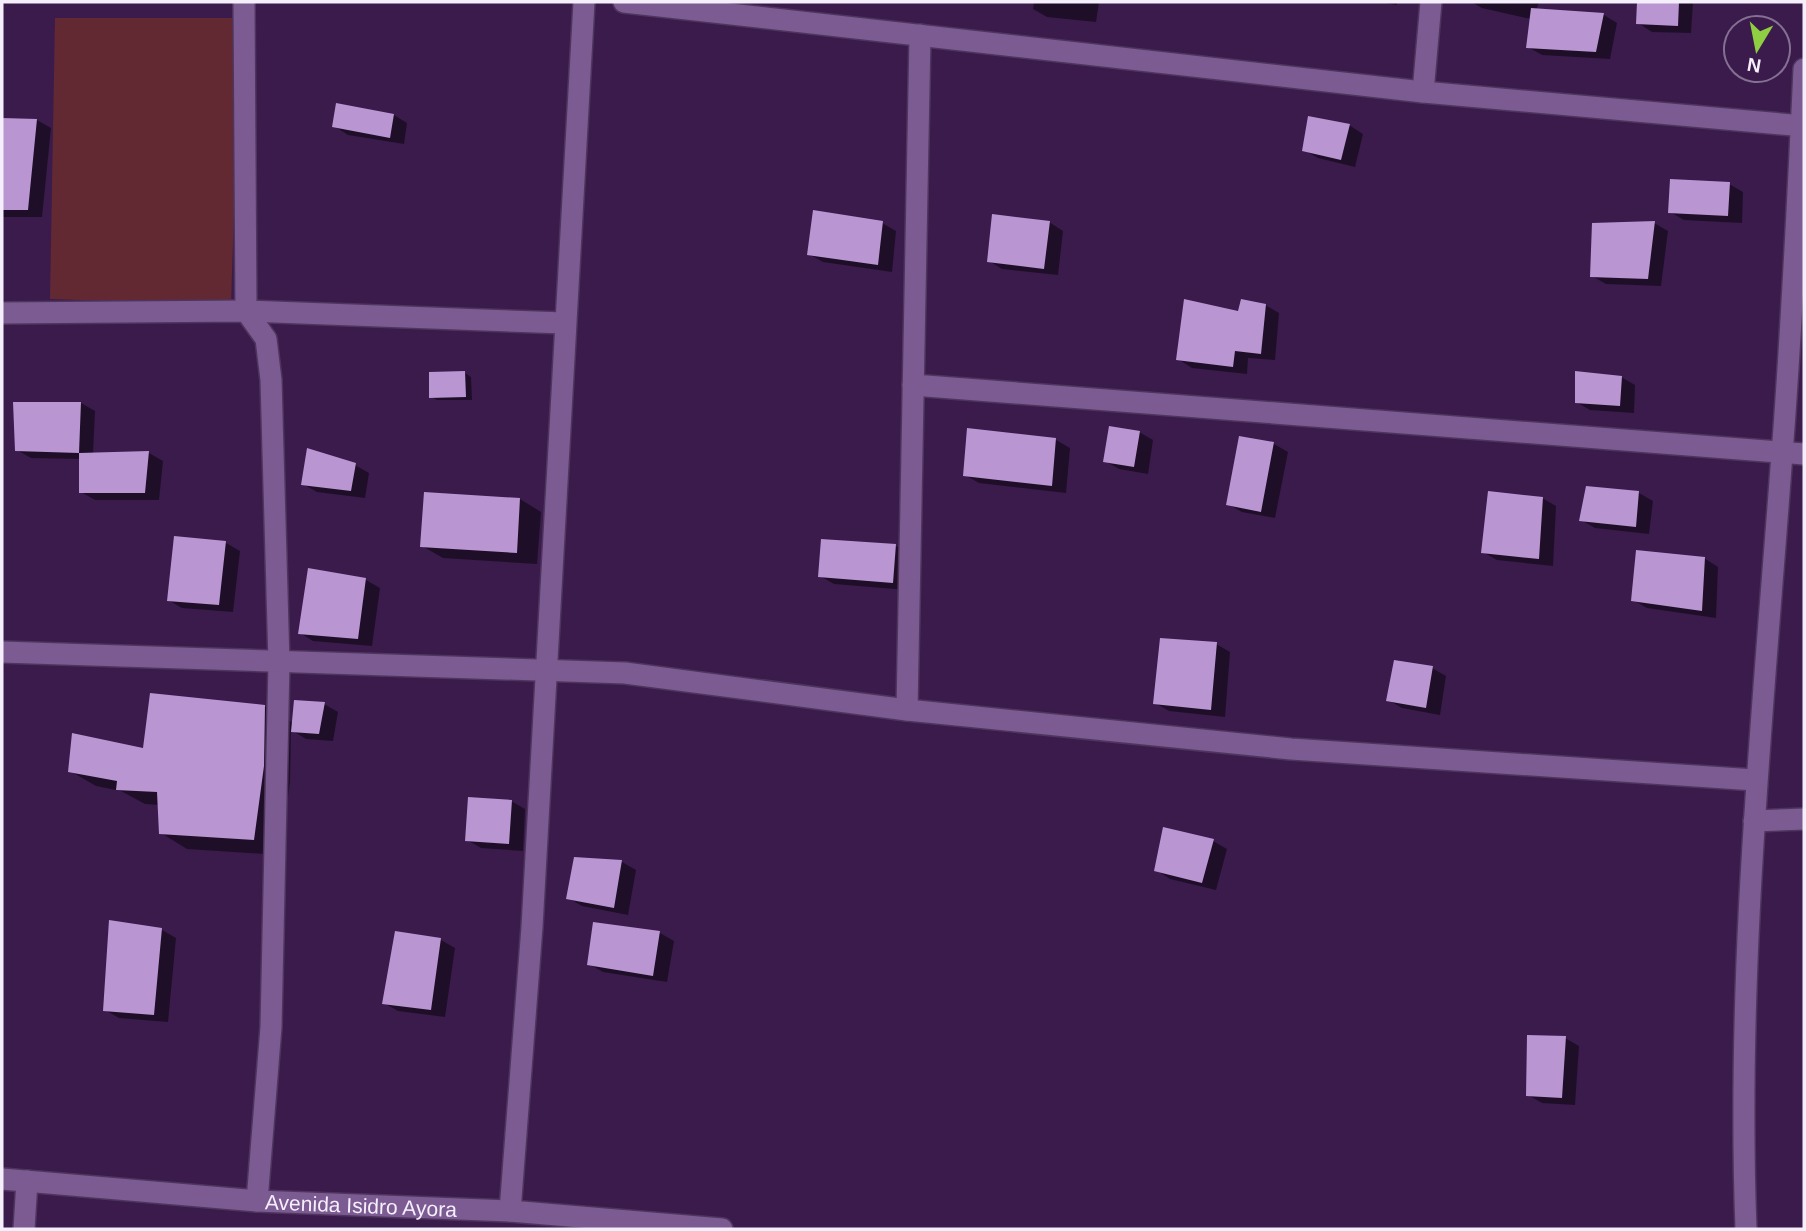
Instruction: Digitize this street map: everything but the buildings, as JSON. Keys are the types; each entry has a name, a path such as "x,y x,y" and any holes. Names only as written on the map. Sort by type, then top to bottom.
{"street":[{"path":"244,2 246,311 265,339 271,380 278,663 271,1027 257,1201"},
{"path":"510,1210 532,927 584,2"},
{"path":"624,2 1423,92 1803,126"},
{"path":"1423,92 1431,2"},
{"path":"907,710 920,34"},
{"path":"1746,1229 1742,1128 1755,780 1783,452 1803,126 1804,69"},
{"path":"2,313 246,311 564,323"},
{"path":"913,385 1804,454"},
{"path":"2,652 278,663 545,669 706,681 907,710 1291,749 1755,780"},
{"path":"1754,821 1804,819"},
{"name":"Avenida Isidro Ayora","path":"2,1179 257,1201 510,1210 675,1228 722,1229"},
{"path":"24,1229 27,1181"}],"shaded area":[{"path":"55,18 240,18 231,305 50,299"}]}
